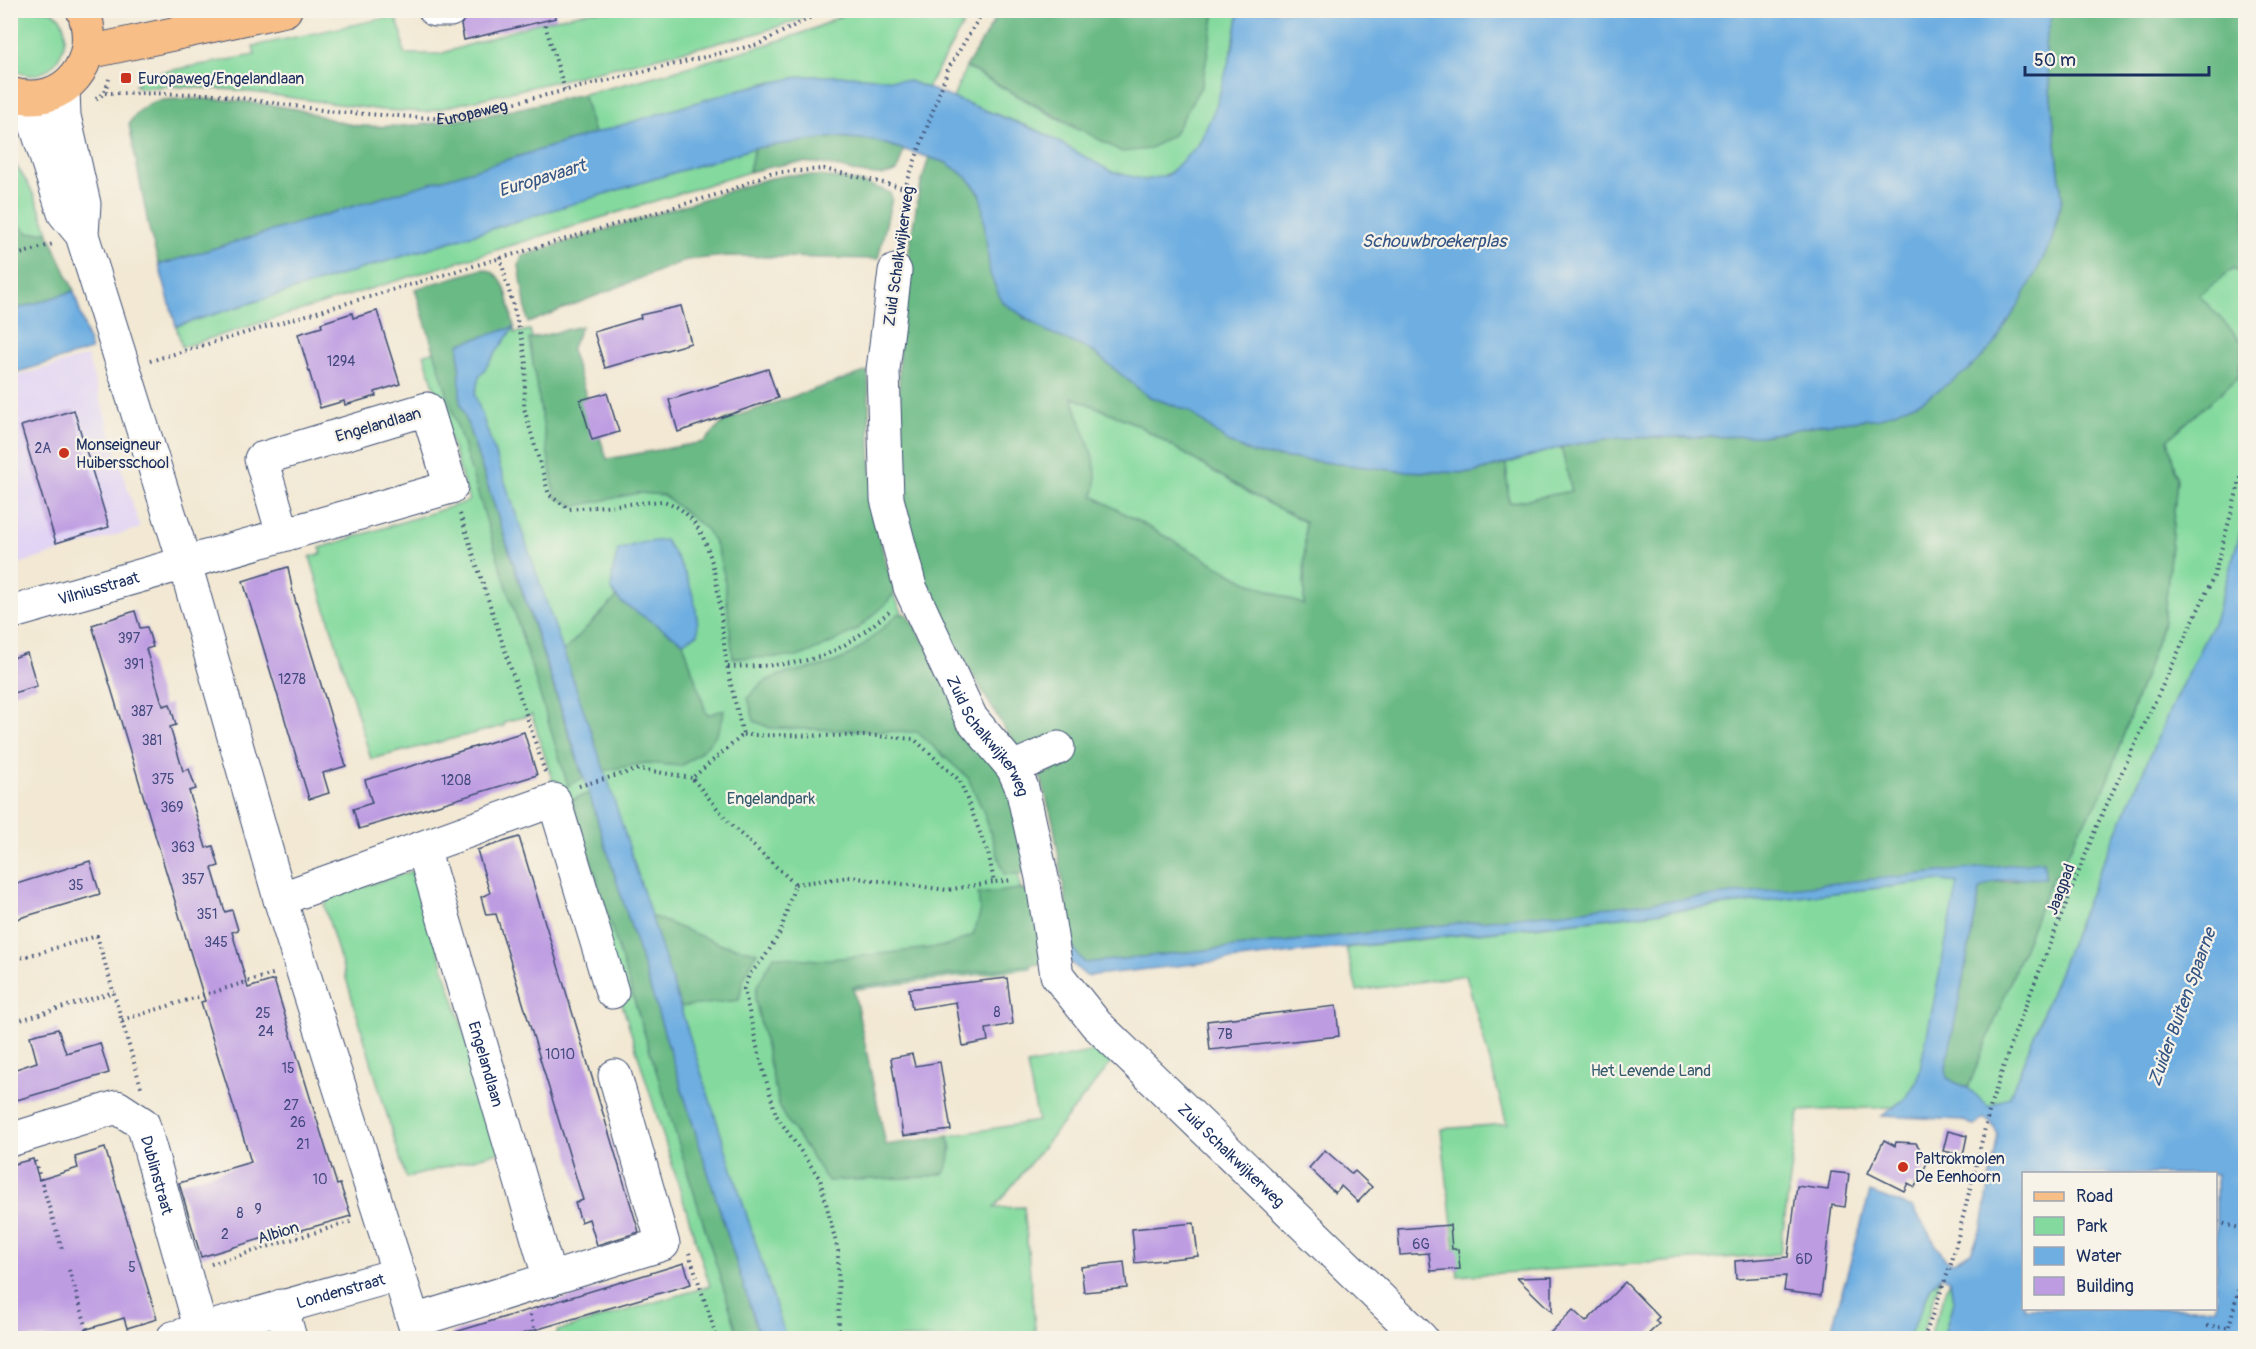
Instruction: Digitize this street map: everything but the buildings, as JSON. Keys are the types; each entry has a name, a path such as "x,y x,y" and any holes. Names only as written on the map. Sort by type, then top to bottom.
{"main road":[{"path":"16,96 43,97 63,89 79,73 88,52 90,32 83,10"},
{"path":"88,52 285,10"}],"street":[{"path":"435,10 441,13 450,10"},
{"path":"63,89 64,116 84,204 82,235 185,564 280,899 416,1330 550,1281 663,1244 615,1076"},
{"path":"16,96 36,125 64,213 82,235"},
{"name":"Zuid Schalkwijkerweg","path":"895,271 882,370 887,499 913,593 970,718 1013,768 1022,788 1042,878 1057,975 1084,1012 1421,1338"},
{"name":"Engelandlaan","path":"283,534 261,459 427,408 451,488"},
{"path":"185,564 283,534 451,488"},
{"name":"Vilniusstraat","path":"10,613 185,564"},
{"path":"1013,768 1058,748"},
{"path":"280,899 562,795 612,992"},
{"name":"Engelandlaan","path":"423,848 550,1281"},
{"name":"Dublinstraat","path":"19,1138 117,1107 143,1124 183,1273 187,1334"},
{"name":"Londenstraat","path":"187,1334 399,1274"},
{"name":"Londenstraat","path":"281,1306 290,1338"}],"path":[{"name":"Europaweg","path":"105,93 213,94 335,112 446,119 759,44 825,10"},
{"path":"968,10 978,18"},
{"name":"Zuid Schalkwijkerweg","path":"895,271 905,188 948,69 984,10"},
{"path":"545,25 565,90"},
{"path":"125,369 729,191 770,173 824,169 905,188"},
{"path":"10,257 82,235"},
{"path":"500,257 523,343 526,364 524,408 549,495 569,509 663,501 677,505 688,515 705,543 714,568 728,667 743,735"},
{"name":"Jaagpad","path":"1924,1338 1952,1261 1991,1104 2014,1035 2098,823 2214,576 2246,459"},
{"path":"451,488 562,795 640,769 692,778 733,827 795,884 850,877 947,890 994,882 1042,878"},
{"path":"728,667 780,665 817,658 862,634 913,593"},
{"path":"692,778 743,735 876,736 914,739 960,781 989,856 994,882"},
{"path":"795,884 780,933 764,958 749,975 744,989 776,1115 820,1179 838,1251 839,1338"},
{"path":"10,961 97,936 143,1091 143,1124"},
{"path":"122,1020 302,965"},
{"path":"10,1023 114,992"},
{"path":"19,1138 62,1249"},
{"name":"Albion","path":"183,1273 380,1213"},
{"path":"2218,1222 2246,1230"},
{"path":"663,1244 689,1253 717,1338"},
{"path":"2229,1338 2229,1327 2246,1260"},
{"path":"69,1270 90,1338"},
{"path":"2207,1326 2229,1327"}],"shaded area":[{"name":"Monseigneur Huibersschool","path":"87,356 140,528 11,566 11,378"}],"green space":[{"path":"43,10 52,12 60,18 65,37 63,48 58,59 50,68 28,75 11,69 10,11"},
{"path":"593,11 815,11 795,21 755,34 426,112 382,110 235,90 168,86 140,88 135,85 145,75 255,55 253,46 395,16 402,34 404,54 440,54 537,23"},
{"path":"849,11 949,11 963,25 927,88 909,81 768,82 594,134 583,94 789,38"},
{"path":"1000,11 1215,11 1202,85 1173,135 1149,149 1122,152 966,67"},
{"path":"1215,11 1239,11 1223,85 1202,137 1187,158 1169,173 1146,180 1119,176 1039,131 953,98 966,67 1078,130 1173,135 1201,85"},
{"path":"2053,11 2237,11 2246,54 2245,276 2234,268 2199,295 2243,343 2238,377 2168,439 2177,478 2164,621 2102,795 2079,830 2057,876 2052,877 1968,1088 1947,1079 1946,1067 1980,890 1990,883 2016,880 2044,862 1085,963 1074,950 1053,822 1040,775 1053,770 1042,745 1019,753 958,650 930,596 912,539 899,481 899,310 919,191 929,157 947,163 968,178 981,195 985,214 1023,318 1092,351 1148,396 1189,411 1228,442 1255,454 1400,471 1472,473 1506,464 1509,503 1572,491 1561,447 1611,438 1762,436 1822,424 1879,418 2051,243 2062,199 2045,43","holes":["1072,397 1136,424 1251,494 1305,522 1304,605 1243,580 1093,496 1096,472 1090,446"]},
{"path":"583,94 594,134 159,265 149,229 129,124 141,109 155,101 230,100 296,109 353,125 390,126 473,118"},
{"path":"835,137 873,140 904,150 897,171 877,175 824,164 798,163 749,172 754,148"},
{"path":"754,148 749,172 182,347 176,326"},
{"path":"10,158 33,193 48,232 28,233 11,218"},
{"path":"789,175 841,179 866,184 890,193 892,198 878,259 726,256 686,260 528,323 519,265 522,256 767,179"},
{"path":"11,218 28,233 48,232 74,291 11,311"},
{"path":"2234,268 2246,276 2245,517 2215,619 2172,705 2094,884 2010,1096 1989,1108 1968,1088 2052,877 2057,876 2079,830 2102,795 2164,621 2177,478 2168,439 2238,376 2243,343 2198,295"},
{"path":"483,269 492,272 503,283 514,327 460,344 460,401 583,778 568,786 415,289"},
{"path":"581,326 571,350 607,459 704,442 725,420 868,371 875,511 887,565 896,591 885,605 856,630 797,657 733,658 724,575 717,548 707,530 663,495 638,493 576,506 555,497 529,339"},
{"name":"Engelandpark","path":"514,327 515,333 530,330 571,494 859,389 882,570 932,675 1007,788 1031,968 849,990 883,1148 952,1150 948,1136 1038,1121 1027,1065 1108,1048 1116,1057 994,1208 1024,1207 1036,1338 551,1338 558,1334 557,1331 710,1286 532,715 504,722 504,726 371,759 310,557 322,553 320,548 469,501 424,354 509,335"},
{"path":"1072,397 1136,424 1251,494 1305,522 1304,605 1243,580 1092,496 1091,455"},
{"path":"1561,447 1572,491 1509,503 1506,464"},
{"path":"617,597 683,642 707,715 724,710 720,727 710,742 681,766 645,763 604,771 563,652"},
{"path":"898,614 907,614 1015,787 1034,866 1022,874 1004,874 984,813 968,778 917,732 770,728 754,721 748,698 756,688 777,676 823,666 844,658 869,641"},
{"path":"589,793 760,1338 739,1338 572,800"},
{"path":"413,871 502,1151 406,1178 324,905 331,896"},
{"name":"Het Levende Land","path":"1941,881 1959,883 1918,1079 1907,1097 1893,1107 1799,1111 1780,1254 1458,1276 1441,1129 1507,1124 1466,975 1357,991 1346,948"},
{"path":"1020,889 1037,893 1047,963 853,987 886,1145 948,1136 950,1155 944,1173 927,1177 828,1181 783,1115 778,1101 755,999 757,986 774,956 817,960 947,946 973,935 980,914 978,894"},
{"path":"651,916 720,944 757,952 743,980 739,1000 680,1007"},
{"path":"1941,1276 1921,1338 1908,1338 1932,1285"},
{"path":"1950,1280 1953,1302 1943,1338 1929,1338"}],"water":[{"name":"Schouwbroekerplas","path":"1239,11 2053,11 2045,43 2062,199 2051,243 2022,299 1993,346 1967,371 1922,401 1879,418 1822,424 1762,436 1611,438 1561,447 1472,473 1400,471 1255,454 1228,442 1189,411 1148,396 1092,351 1046,331 1002,302 990,274 981,195 968,178 947,163 873,140 836,137 754,148 176,326 159,265 741,89 803,76 851,76 909,81 1041,132 1110,171 1145,180 1168,175 1199,144 1216,106 1233,47"},
{"path":"74,291 91,350 11,374 11,311"},
{"path":"514,327 479,377 475,395 609,784 786,1338 760,1338 589,793 460,401 459,344"},
{"name":"Zuider Buiten Spaarne","path":"2245,517 2245,1338 1943,1338 1953,1302 1950,1280 1941,1276 1932,1285 1908,1338 1829,1338 1870,1192 1913,1208 1945,1259 1952,1263 1971,1252 1982,1227 1998,1135 1990,1121 1984,1118 1975,1126 1962,1120 1882,1116 1907,1097 1918,1079 1958,883 1941,881 1086,976 1067,959 1056,909 1074,950 1085,963 2044,861 2045,878 2002,880 1980,890 1946,1067 1947,1079 1968,1088 1989,1107 2010,1096 2094,884 2172,705 2215,619"},
{"path":"665,540 685,573 696,608 698,634 683,642 621,602 611,590 618,550 640,543"}],"place":[{"name":"Europaweg/Engelandlaan","path":"126,78"},
{"name":"Monseigneur Huibersschool","path":"64,453"},
{"name":"Paltrokmolen De Eenhoorn","path":"1903,1167"}],"water label":[{"name":"Europavaart","path":"542,178"}]}
